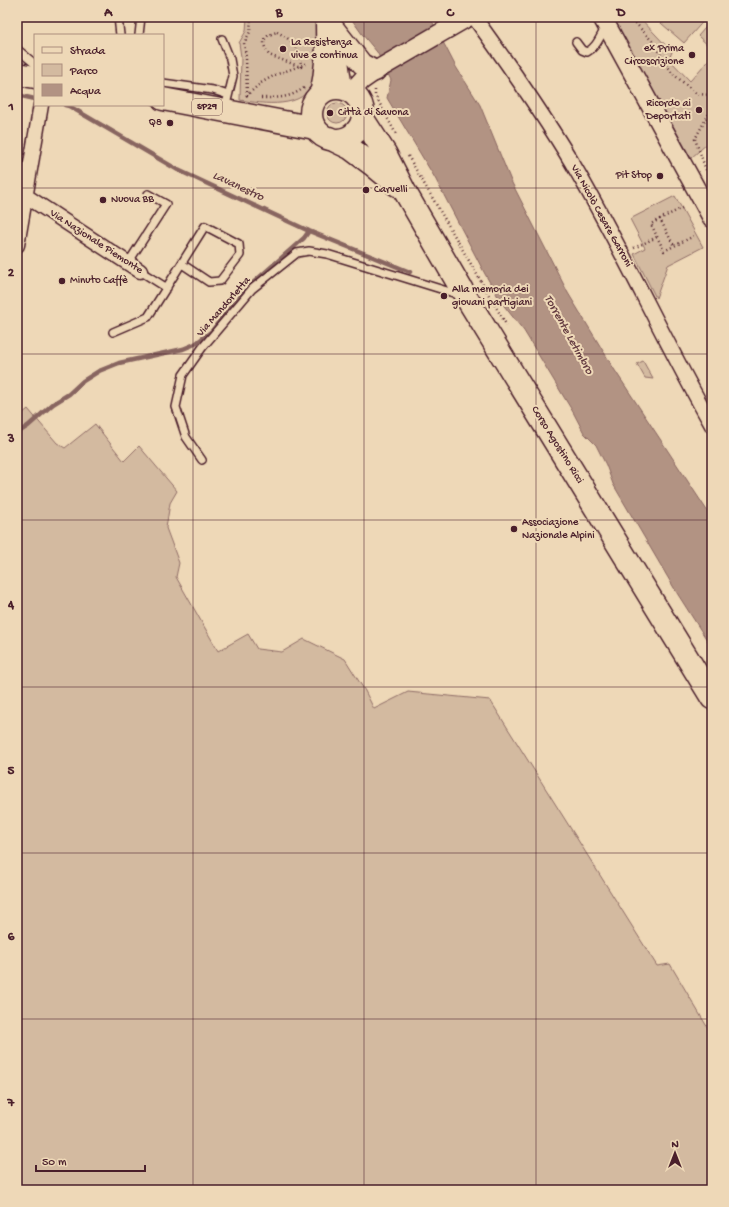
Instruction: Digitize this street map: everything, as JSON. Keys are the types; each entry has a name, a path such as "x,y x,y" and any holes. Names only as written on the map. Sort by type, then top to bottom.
{"main road":[{"path":"325,18 362,64 378,69"},
{"path":"325,18 334,33 346,90"},
{"path":"313,94 334,88 346,90 357,97 363,111 363,119 360,127 354,134 338,140 322,133 312,120 313,94 325,72 325,18"},
{"path":"17,74 34,77"},
{"name":"SP29","path":"164,99 226,103 313,94"},
{"name":"SP29","path":"252,101 322,133"},
{"name":"Corso Agostino Ricci","path":"363,119 385,153 404,190 461,268 466,297 712,698"},
{"name":"Corso Agostino Ricci","path":"322,133 356,152 404,190"}],"street":[{"path":"346,90 378,69 468,17"},
{"name":"Via Nicolò Cesare Garroni","path":"474,17 540,111 578,172 649,306 687,383 712,426"},
{"path":"604,25 712,218"},
{"path":"17,239 26,196 41,106"},
{"name":"Via Nazionale Piemonte","path":"26,196 140,271"}],"lane":[{"path":"118,17 120,34"},
{"path":"139,34 141,17"},
{"path":"576,42 582,50 587,52 592,50 604,25"},
{"path":"222,39 230,59 233,76 226,103"},
{"path":"17,49 34,63"},
{"path":"164,82 213,90 226,103"},
{"path":"128,263 166,204 148,194"},
{"path":"113,332 148,317 206,226 239,244 240,255 220,281 209,282 182,264"},
{"name":"Via Mandorletta","path":"202,460 186,437 176,407 183,375 202,348 252,289 297,253 309,250 327,254 466,297"},
{"name":"Via Nazionale Piemonte","path":"140,271 167,288"}],"path":[{"path":"251,17 250,32 244,43 252,101"},
{"path":"630,17 652,41 672,73 697,94 712,95"},
{"path":"277,32 286,37 294,45 300,56 301,67 269,55 264,47 264,40 268,34 277,32"},
{"path":"252,101 261,83 275,75 301,67 314,60"},
{"path":"226,103 285,97 296,94 304,88 313,94"},
{"path":"380,106 400,140"},
{"path":"706,173 695,139 712,108"},
{"path":"407,154 461,268 487,294"},
{"path":"682,208 651,224 664,251 696,235"},
{"path":"660,219 674,246"},
{"path":"622,254 657,236"}],"green space":[{"path":"247,17 297,17 300,20 304,17 313,17 318,36 315,76 309,90 301,97 282,103 260,103 240,100 241,57 239,43 246,31"},
{"path":"612,17 639,17 672,52 669,59 690,81 712,56 712,176 708,162 708,143 691,158"},
{"path":"654,17 707,17 684,43"},
{"path":"712,20 712,49 698,36"},
{"path":"337,103 344,106 347,113 344,120 337,123 330,120 327,113 330,106"},
{"path":"675,196 703,247 668,265 656,298 634,254 645,248 630,219"},
{"path":"643,361 653,379 645,378 637,364"},
{"path":"28,409 57,443 65,448 95,424 124,461 139,446 177,491 170,503 166,528 179,563 176,577 218,651 248,634 257,649 282,652 304,639 345,659 365,691 374,709 408,692 490,700 657,966 670,964 712,1035 712,1190 17,1190 17,418"}],"water":[{"name":"Torrente Letimbro","path":"350,17 430,17 456,67 480,105 511,181 568,293 614,369 712,518 712,648 677,593 613,484 596,445 584,433 524,331 501,302 435,178 387,98 391,80 377,52"}],"waterway":[{"name":"Lavanestro","path":"17,95 34,99"},
{"name":"Lavanestro","path":"69,106 178,170 309,231 410,272"},
{"path":"17,433 28,426 53,404 69,394 83,381 99,371 119,363 183,349 195,344 212,331 226,312 253,283 304,238 309,231"}],"place":[{"name":"La Resistenza vive e continua","path":"283,49"},
{"name":"ex Prima Circoscrizione","path":"692,55"},
{"name":"Ricordo ai Deportati","path":"699,110"},
{"name":"Città di Savona","path":"330,113"},
{"name":"Q8","path":"170,123"},
{"name":"Pit Stop","path":"660,176"},
{"name":"Carvelli","path":"366,190"},
{"name":"Nuova BB","path":"103,200"},
{"name":"Minuto Caffè","path":"62,281"},
{"name":"Alla memoria dei giovani partigiani","path":"444,296"},
{"name":"Associazione Nazionale Alpini","path":"514,529"}]}
